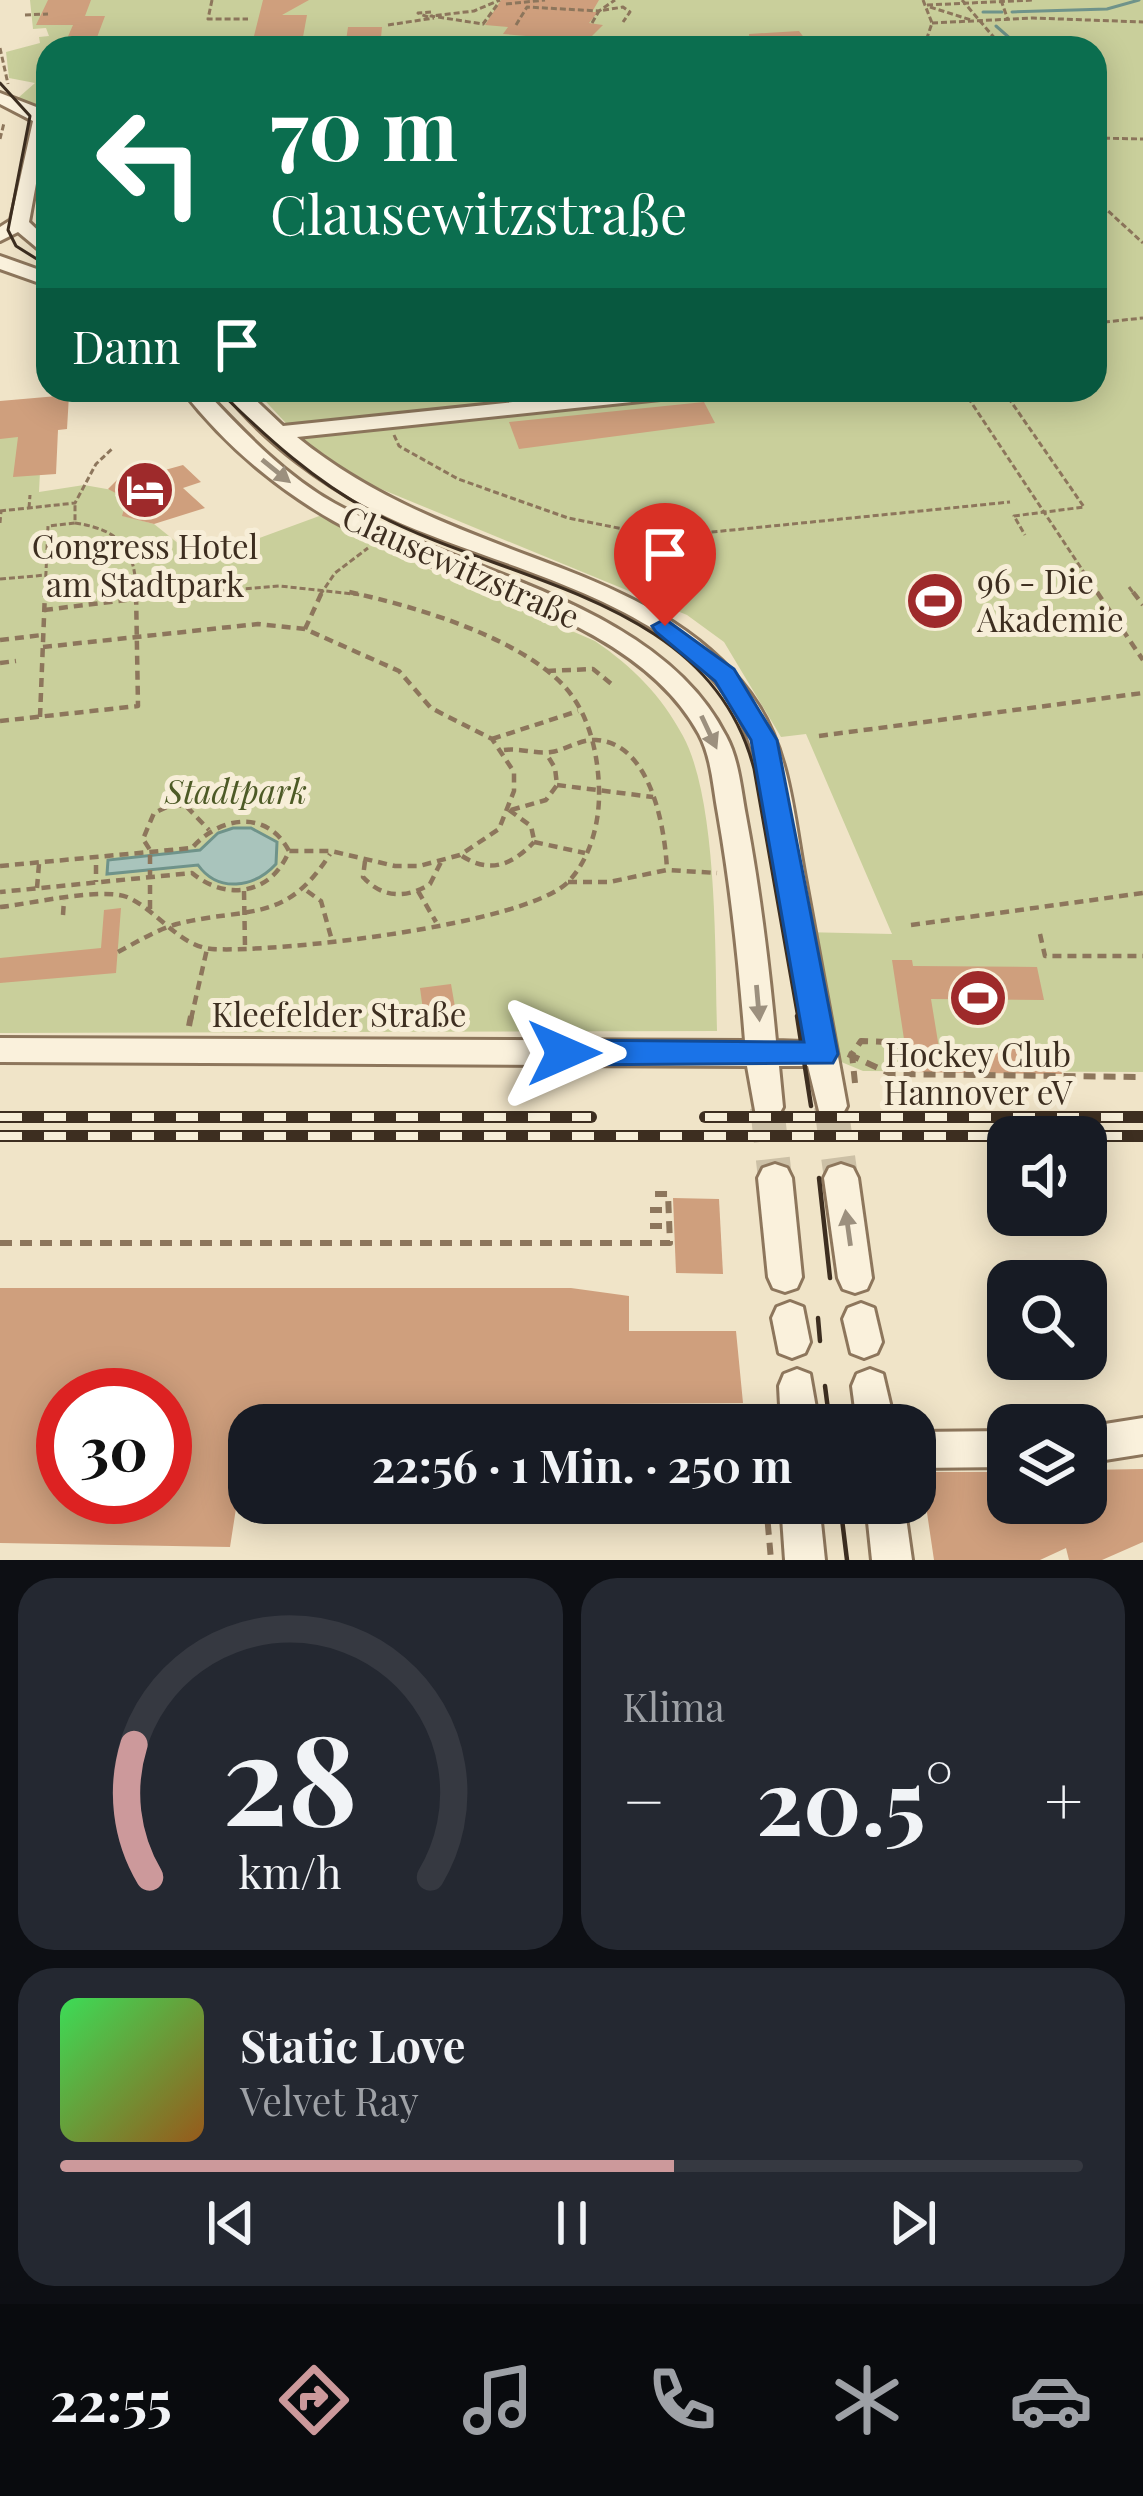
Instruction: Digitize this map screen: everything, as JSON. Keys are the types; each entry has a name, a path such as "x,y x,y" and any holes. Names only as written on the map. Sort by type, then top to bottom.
{"street":[{"path":"0,100 36,106"},
{"path":"0,235 20,223 36,145"},
{"path":"20,223 36,239"},
{"path":"0,262 36,276"},
{"name":"Clausewitzstraße","path":"204,402 281,477 383,538 603,630 668,675 696,706 724,767 742,874 767,1107"},
{"name":"Clausewitzstraße","path":"245,402 301,456 393,511 637,610 690,644 724,675 764,740 837,1054 831,1106"},
{"path":"277,434 576,402"},
{"name":"Kleefelder Straße","path":"0,1050 837,1054"},
{"path":"775,1178 785,1277"},
{"path":"841,1178 855,1278"},
{"path":"797,1386 798,1404"},
{"path":"870,1386 873,1404"},
{"path":"1107,1442 1143,1436"},
{"path":"936,1450 987,1449"},
{"path":"802,1524 806,1560"},
{"path":"888,1524 892,1560"}],"path":[{"path":"212,0 208,19 248,19"},
{"path":"506,4 545,0"},
{"path":"592,23 599,10 615,0"},
{"path":"923,0 982,22"},
{"path":"962,0 993,36"},
{"path":"928,5 1034,0"},
{"path":"388,25 434,16 474,11 485,1 499,3 483,24 434,16"},
{"path":"1002,2 1008,20"},
{"path":"928,5 932,23 928,36"},
{"path":"517,21 527,7 629,8 623,22"},
{"path":"25,15 48,14"},
{"path":"932,23 1143,22"},
{"path":"0,48 4,79 12,90 36,104"},
{"path":"0,139 4,123"},
{"path":"1107,138 1143,139"},
{"path":"1107,210 1143,243"},
{"path":"1107,321 1143,318"},
{"path":"971,402 1143,660"},
{"path":"1011,402 1084,507 1014,516 1025,535"},
{"path":"388,422 399,446 458,479 568,518 663,537 1010,502"},
{"path":"76,523 75,503 96,464 113,448"},
{"path":"29,508 30,495"},
{"path":"0,523 0,511 75,503"},
{"path":"0,722 138,706 140,580 130,551 104,530 76,523 48,526 40,717"},
{"path":"305,629 321,588 335,568 383,538"},
{"path":"0,579 46,575"},
{"path":"1129,586 1143,605"},
{"path":"44,610 267,587 321,588 403,606 547,671 564,685 593,739 599,790 598,818 568,882"},
{"path":"43,647 258,624 305,629 384,662 431,708 493,739 514,772 509,810 499,830 441,862 395,866 331,851 289,851"},
{"path":"0,640 43,635"},
{"path":"0,663 16,662"},
{"path":"547,671 593,669 614,686"},
{"path":"819,736 1143,693"},
{"path":"493,739 580,710"},
{"path":"504,750 528,747 546,753 593,739 613,742 628,753 654,797 667,840 667,869"},
{"path":"509,810 546,800 557,785 555,768 546,753"},
{"path":"557,785 654,797"},
{"path":"150,909 150,850 143,839 144,829 160,808 185,805 198,811 209,830"},
{"path":"509,810 531,826 534,842"},
{"path":"0,866 192,848 209,830 237,821 256,822 285,838 289,851 279,873 244,891 219,891 202,884 192,873 0,892"},
{"path":"534,842 585,853"},
{"path":"460,855 473,865 493,868 511,864 534,842"},
{"path":"118,952 165,927 245,917 291,904 307,890 331,851"},
{"path":"365,861 363,877 386,895 418,891 437,877 441,862"},
{"path":"38,888 39,862"},
{"path":"96,865 96,882"},
{"path":"0,907 117,894 136,899 165,927 207,950 436,924 513,908 568,882 609,881 667,869 742,874"},
{"path":"307,890 321,902 331,939"},
{"path":"244,891 245,948"},
{"path":"418,891 436,924"},
{"path":"911,925 1143,892"},
{"path":"63,915 64,900"},
{"path":"1040,934 1045,956 1143,956"},
{"path":"183,1050 207,950"},
{"path":"837,1054 861,1041 887,1042"},
{"path":"837,1054 891,1074 1143,1077"},
{"path":"0,1243 670,1243 668,1194 650,1193"},
{"path":"650,1210 669,1210"},
{"path":"650,1226 670,1226"},
{"path":"768,1524 771,1560"}],"green space":[{"path":"30,0 1143,0 1143,1072 863,1071 822,1054 801,932 892,934 806,734 781,737 724,642 687,615 359,480 297,435 266,402 1107,402 1107,36 49,36 46,28 33,29"},
{"path":"36,44 36,106 18,98 35,83 9,78 6,52"},
{"name":"Stadtpark","path":"42,431 39,492 84,485 118,491 115,496 127,499 124,516 154,524 199,560 322,515 373,545 595,641 634,672 683,736 703,799 715,921 717,1031 0,1033 0,437"}],"water":[{"path":"251,828 277,842 276,864 257,878 236,884 216,880 198,865 107,874 108,860 200,850 218,833"}],"building":[{"path":"48,0 91,0 85,16 105,16 98,36 68,36 73,25 36,25"},
{"path":"263,0 309,0 282,15 307,15 303,36 254,36"},
{"path":"501,0 599,0 592,12 598,12 589,23 603,25 592,36 527,36 503,34 508,27 485,25"},
{"path":"348,27 382,27 381,36 347,36"},
{"path":"799,31 803,36 749,36"},
{"path":"36,398 36,402 69,402 67,429 58,430 56,474 13,477 18,437 0,439 0,401"},
{"path":"704,402 715,423 519,449 509,422"},
{"name":"Congress Hotel am Stadtpark","path":"183,465 201,482 183,488 205,508 154,524 122,516 127,499 108,489 127,470 147,475"},
{"path":"121,908 116,973 0,983 0,958 101,948 104,910"},
{"path":"892,960 912,960 913,966 1037,967 1044,1000 931,999 939,1048 1056,1049 1062,1074 909,1072"},
{"path":"451,984 456,1013 424,1017 420,988"},
{"path":"673,1198 719,1199 723,1274 676,1273"},
{"path":"0,1288 571,1288 629,1296 629,1331 736,1331 743,1403 228,1404 228,1524 234,1524 230,1547 0,1543"},
{"path":"1143,1469 1143,1542 1102,1560 1069,1560 1066,1548 1040,1560 934,1560 929,1524 936,1524 936,1472 987,1472 987,1524 1107,1524 1107,1470"}],"waterway":[{"path":"1012,12 1107,9 1139,0"},
{"path":"983,12 1002,12"},
{"path":"996,26 1007,36"}],"tunnel":[{"path":"831,1106 841,1178"},
{"path":"767,1107 775,1178"}],"tram line":[{"path":"0,83 30,116 8,230 16,246 36,258"},
{"path":"230,402 293,458 354,502 429,538 598,604 650,632 695,667 731,712 754,769 798,1019"},
{"path":"797,1016 811,1106"},
{"path":"819,1178 830,1278"},
{"path":"818,1318 820,1341"},
{"path":"825,1386 827,1404"},
{"path":"843,1524 847,1560"}],"railway":[{"path":"0,1117 591,1117"},
{"path":"705,1117 1143,1117"},
{"path":"0,1136 1143,1136"}],"place":[{"name":"Congress Hotel am Stadtpark","path":"145,490"},
{"name":"96 - Die Akademie","path":"935,601"},
{"name":"Hockey Club Hannover eV","path":"978,998"}],"route":[{"path":"564,1053 822,1054 764,740 724,675 665,626"}]}
